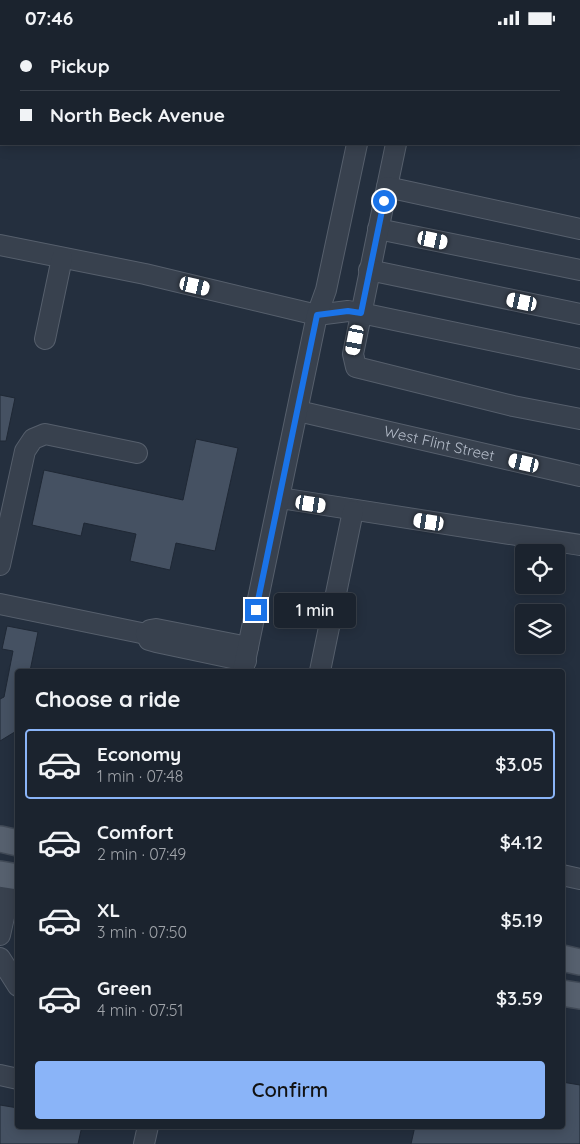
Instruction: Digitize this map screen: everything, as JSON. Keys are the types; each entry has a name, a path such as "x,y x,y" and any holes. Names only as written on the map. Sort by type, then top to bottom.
{"main road":[{"path":"0,839 15,842"},
{"path":"565,960 580,962"},
{"path":"565,994 580,997"}],"street":[{"path":"0,604 146,634 149,640 156,642 246,660 317,315 326,290 357,145"},
{"path":"396,145 353,354 356,367 513,407 580,419"},
{"path":"387,187 580,229"},
{"path":"378,229 580,270"},
{"path":"0,245 145,274 317,315 348,311 361,313 580,359"},
{"path":"45,339 62,258"},
{"path":"369,270 580,315"},
{"name":"West Flint Street","path":"298,411 580,476"},
{"path":"0,565 25,451 33,439 45,434 137,453"},
{"path":"280,498 353,511 580,545"},
{"path":"320,669 353,511"},
{"path":"0,935 10,876"},
{"path":"565,876 580,879"},
{"path":"0,958 15,981"},
{"path":"0,1075 15,1078"},
{"path":"144,1144 147,1129"}],"building":[{"path":"0,395 15,398 6,441 0,441"},
{"path":"196,439 238,448 215,551 176,543 170,570 130,561 136,534 84,523 81,536 32,525 44,470 183,500"},
{"path":"7,626 38,632 30,669 15,669 15,732 0,741 0,699 4,697 13,651 2,649"},
{"path":"565,1082 580,1085 580,1144 411,1144 414,1129 565,1129"},
{"path":"0,1105 15,1108 15,1129 81,1129 78,1144 0,1144"}],"route":[{"path":"256,610 317,315 348,311 361,313 384,201"}]}
